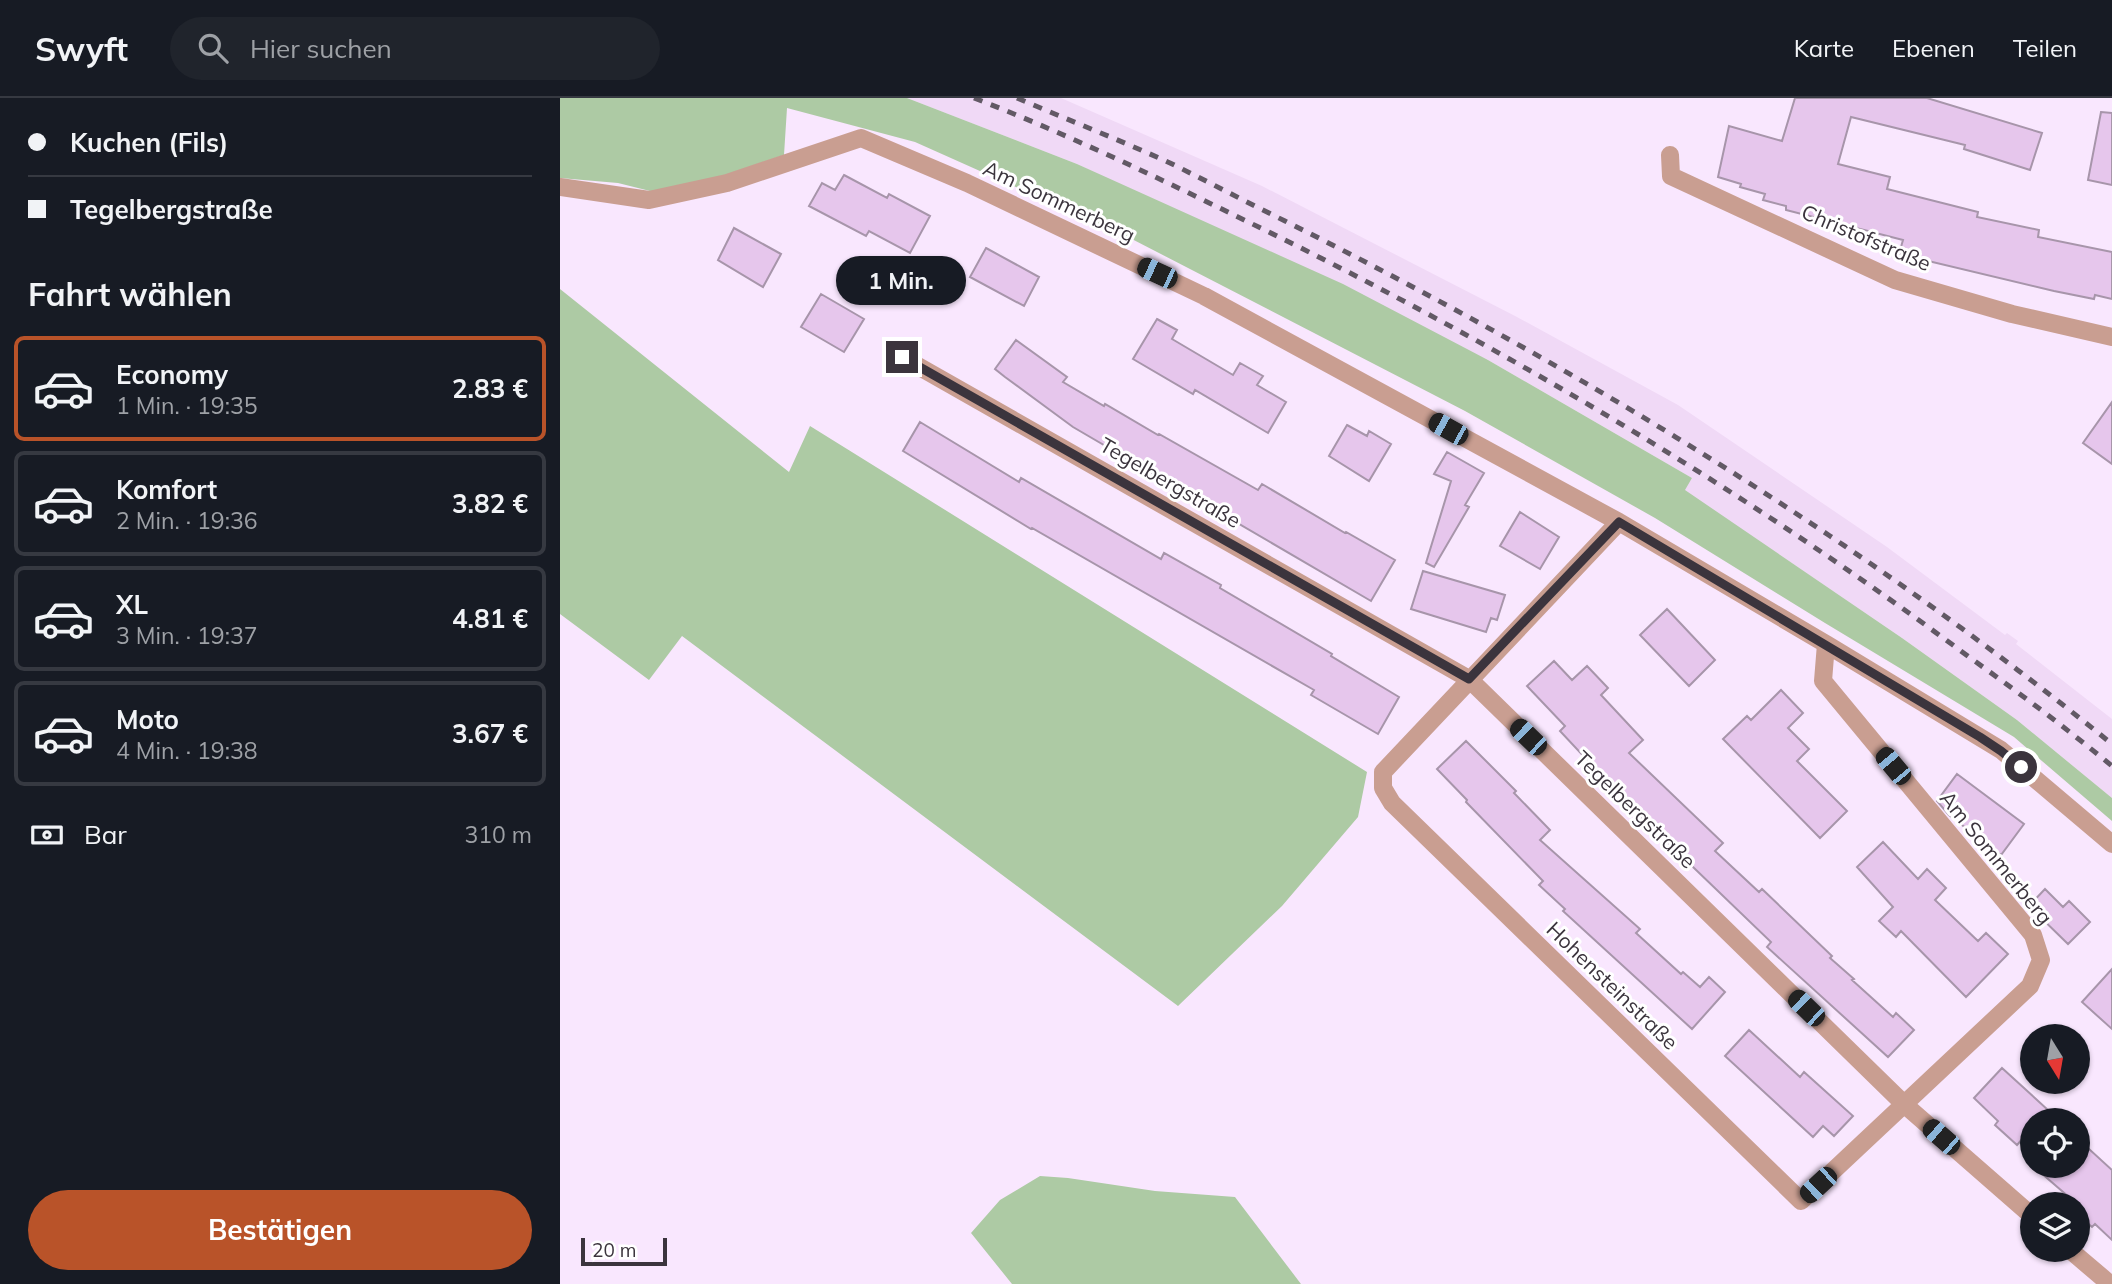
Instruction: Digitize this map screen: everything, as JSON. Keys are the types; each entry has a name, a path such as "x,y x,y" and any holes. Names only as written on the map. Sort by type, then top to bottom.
{"street":[{"name":"Am Sommerberg","path":"560,187 649,200 727,183 861,138 967,183 1204,296 1619,522 2001,751 2112,844"},
{"name":"Christofstraße","path":"1670,155 1671,176 1895,280 2012,314 2112,337"},
{"name":"Tegelbergstraße","path":"902,357 1469,679 1905,1105 2020,1206"},
{"path":"1469,679 1619,522"},
{"name":"Am Sommerberg","path":"1801,1201 2030,986 2041,960 2033,935 1823,681 1826,644"},
{"name":"Hohensteinstraße","path":"1469,679 1383,772 1383,788 1392,803 1801,1201"},
{"path":"2084,1262 2110,1284"}],"shaded area":[{"path":"907,98 1061,98 1262,186 1517,317 1678,405 1887,547 2005,635 2007,633 2018,641 2016,644 2112,719 2112,798 2017,720 1902,638 1684,490 1692,478 1488,360 1077,164"}],"green space":[{"path":"560,98 907,98 1077,164 1343,284 1488,360 1692,478 1685,490 2017,720 2112,798 2112,821 2014,737 1655,518 1465,411 1126,236 915,142 787,108 784,155 719,177 654,192 618,183 560,178"},
{"path":"560,289 789,472 810,426 1367,772 1358,817 1282,906 1178,1006 682,636 649,680 560,614"},
{"path":"1040,1176 1155,1191 1235,1197 1301,1284 1012,1284 971,1233 1000,1200"}],"building":[{"path":"1795,98 1927,98 2042,133 2030,170 1964,149 1965,145 1851,117 1838,164 1890,177 1887,189 1978,212 1977,217 2039,230 2038,237 2112,252 2112,299 2095,295 2094,299 2054,291 1899,254 1903,240 1786,210 1786,206 1763,200 1765,194 1718,177 1729,126 1782,141"},
{"path":"2101,112 2112,113 2112,185 2088,180"},
{"path":"844,175 887,198 889,194 930,216 910,253 869,231 866,236 809,206 822,183 835,190"},
{"path":"734,228 781,254 763,287 718,260"},
{"path":"986,248 1039,277 1024,306 970,277"},
{"path":"821,294 864,319 844,352 801,327"},
{"path":"1157,319 1177,330 1172,339 1233,375 1240,363 1263,376 1257,385 1286,402 1268,433 1195,390 1193,394 1133,359"},
{"path":"1016,340 1067,377 1063,382 1104,406 1105,404 1258,490 1262,484 1395,560 1371,601 1073,427 995,369"},
{"path":"2112,402 2112,464 2083,443"},
{"path":"920,422 1019,482 1021,478 1161,559 1164,553 1221,585 1220,588 1399,697 1378,734 1311,695 1314,690 1031,529 903,451"},
{"path":"1347,425 1367,436 1369,431 1391,444 1369,481 1329,456"},
{"path":"1447,452 1484,473 1465,505 1469,507 1434,567 1426,563 1451,481 1434,474"},
{"path":"1520,512 1559,537 1540,569 1500,546"},
{"path":"1423,571 1505,595 1497,620 1491,618 1486,632 1411,609"},
{"path":"1667,609 1715,660 1689,686 1640,635"},
{"path":"1554,661 1572,680 1587,666 1608,688 1601,695 1643,740 1629,753 1723,843 1715,851 1759,892 1762,889 1832,956 1830,958 1854,979 1852,980 1893,1017 1896,1013 1914,1030 1888,1057 1767,947 1771,942 1639,815 1641,812 1604,778 1560,731 1565,726 1527,686"},
{"path":"1781,690 1803,713 1788,728 1809,749 1797,761 1847,811 1820,838 1723,739 1747,716 1751,720"},
{"path":"1466,741 1550,830 1540,840 1640,929 1636,933 1681,974 1683,972 1700,987 1709,977 1725,992 1692,1029 1563,911 1565,909 1539,885 1543,881 1437,769"},
{"path":"1957,774 2024,824 2001,855 1949,815 1937,801"},
{"path":"1883,842 1918,879 1927,869 1946,888 1935,900 1978,941 1986,933 2008,954 1966,997 1901,931 1896,937 1879,921 1893,907 1857,867"},
{"path":"2045,889 2063,907 2069,901 2090,922 2068,944 2029,906"},
{"path":"2112,969 2112,1029 2082,1002"},
{"path":"1749,1030 1800,1077 1804,1072 1853,1116 1834,1136 1823,1126 1813,1137 1725,1056"},
{"path":"2002,1068 2020,1084 2020,1094 2030,1094 2046,1108 2020,1108 2020,1142 2017,1145 1995,1125 1998,1121 1974,1098"},
{"path":"2090,1150 2112,1170 2112,1240 2095,1224 2092,1227 2090,1225 2090,1192 2063,1192 2047,1178 2090,1178"}],"railway":[{"path":"974,98 1091,147 1283,239 1461,332 1549,382 1721,486 1805,541 2006,683 2112,766"},
{"path":"1017,98 1199,177 1394,277 1608,396 1816,526 2016,668 2112,744"}],"route":[{"path":"902,357 1469,679 1619,522 1980,737 2021,767"}]}
